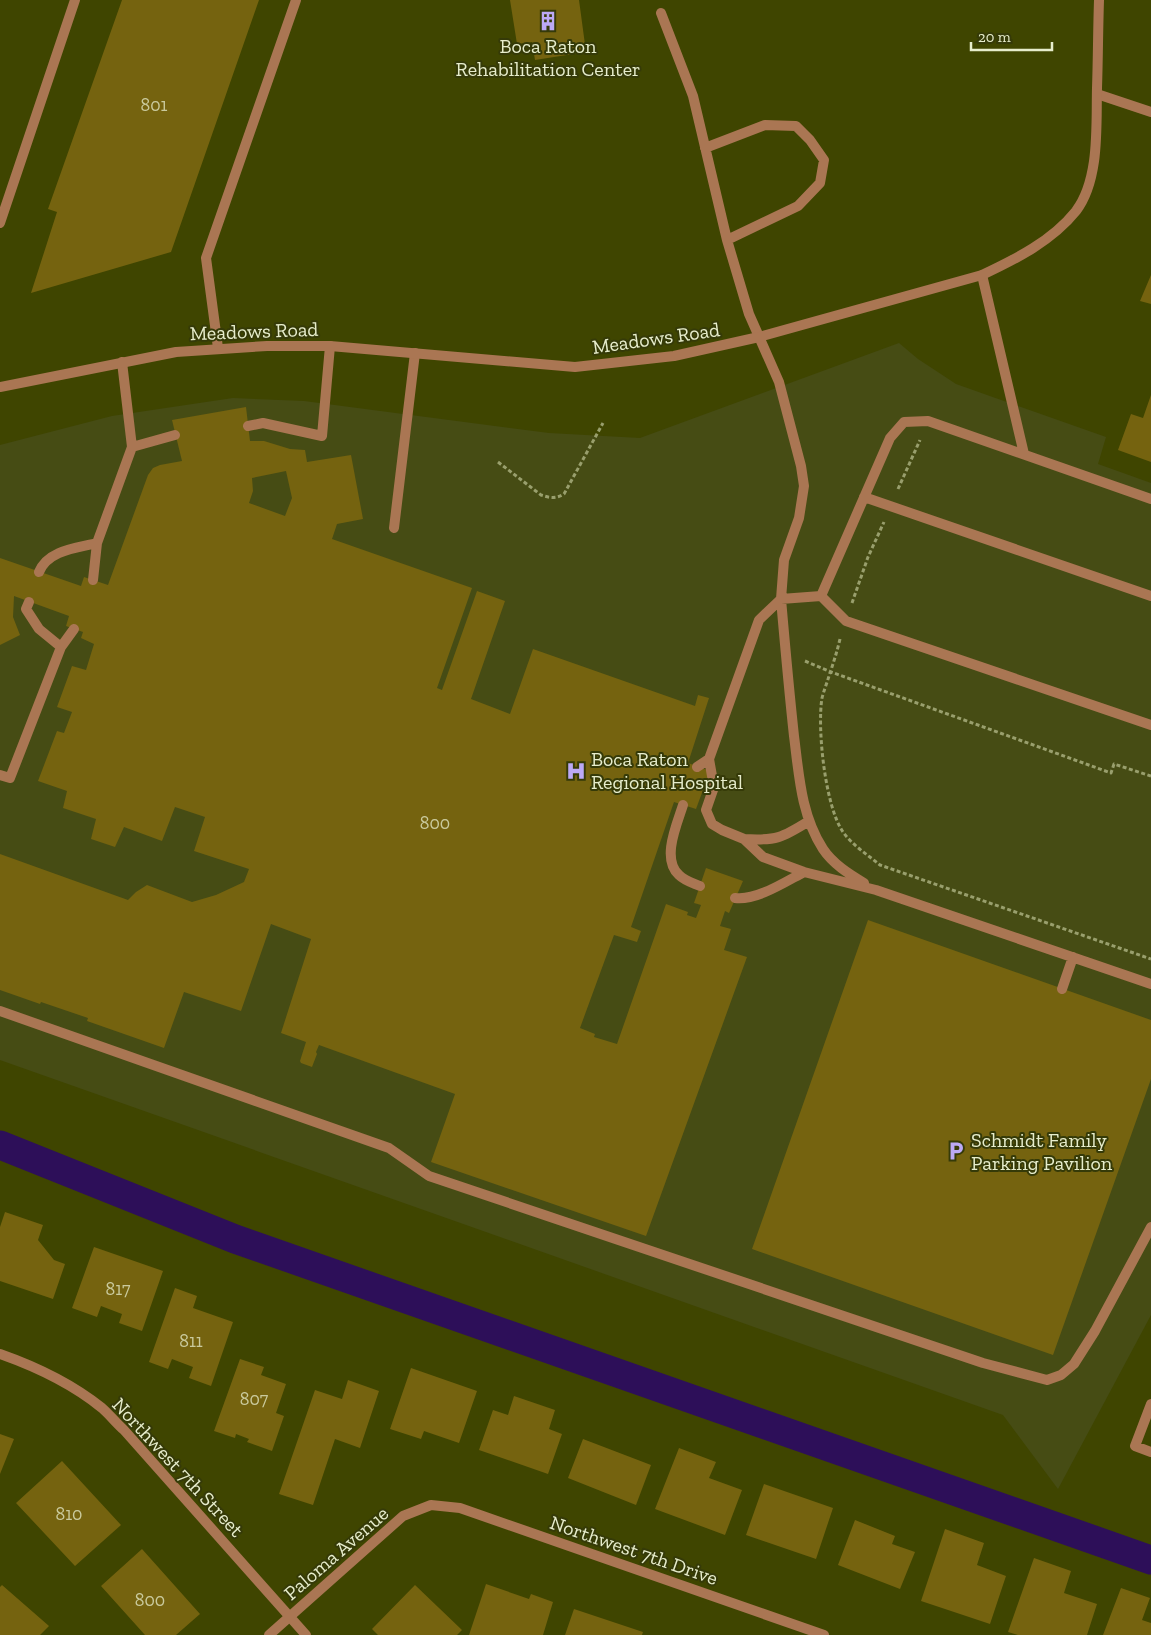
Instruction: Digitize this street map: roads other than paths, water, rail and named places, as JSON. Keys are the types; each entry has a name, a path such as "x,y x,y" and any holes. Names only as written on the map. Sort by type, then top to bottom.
{"street":[{"path":"0,223 75,0"},
{"path":"218,348 206,258 296,0"},
{"name":"Meadows Road","path":"0,387 176,352 218,348 330,346 576,367 674,356 759,337 982,275 1033,248 1058,230 1077,210 1089,185 1095,158 1099,0"},
{"path":"661,13 693,96 727,240 749,314 779,382 801,466 804,486 799,518 784,560 780,599 801,792 809,821 824,850 844,872 876,890"},
{"path":"1097,94 1151,112"},
{"path":"705,148 765,125 796,126 810,140 824,160 820,184 798,206 727,240"},
{"path":"982,275 1024,454"},
{"path":"248,426 263,423 322,436 330,346"},
{"path":"394,528 415,353"},
{"path":"93,580 97,543 132,447 122,362"},
{"path":"821,596 890,438 904,422 928,421 1151,499"},
{"path":"132,447 176,435"},
{"path":"864,497 1151,596"},
{"path":"39,572 42,564 58,553 97,543"},
{"path":"809,821 786,835 777,838 766,840 744,839 712,824 706,810 714,787 709,759 759,620 780,599 821,596 846,621 1151,725"},
{"path":"29,602 26,609 39,629 61,647"},
{"path":"0,775 10,778 61,647 74,628"},
{"path":"697,767 709,759"},
{"path":"683,804 671,842 672,861 675,870 680,876 700,886"},
{"path":"744,839 763,857 804,872 876,890 1151,984"},
{"path":"735,898 745,900 804,872"},
{"path":"1062,988 1073,957"},
{"path":"0,1011 389,1148 429,1176 974,1360 1047,1380 1061,1375 1074,1364 1095,1331 1151,1227"},
{"name":"Northwest 7th Street","path":"0,1354 54,1375 103,1409 124,1430 306,1635"},
{"path":"1151,1404 1136,1446 1151,1452"},
{"name":"Paloma Avenue","path":"269,1635 403,1516 431,1505"},
{"name":"Northwest 7th Drive","path":"431,1505 460,1508 824,1635"}],"waterway":[{"path":"0,1145 235,1239 1151,1560"}],"place":[{"name":"Boca Raton Rehabilitation Center","path":"548,21"},
{"name":"Boca Raton Regional Hospital","path":"576,771"},
{"name":"Schmidt Family Parking Pavilion","path":"956,1151"}]}
